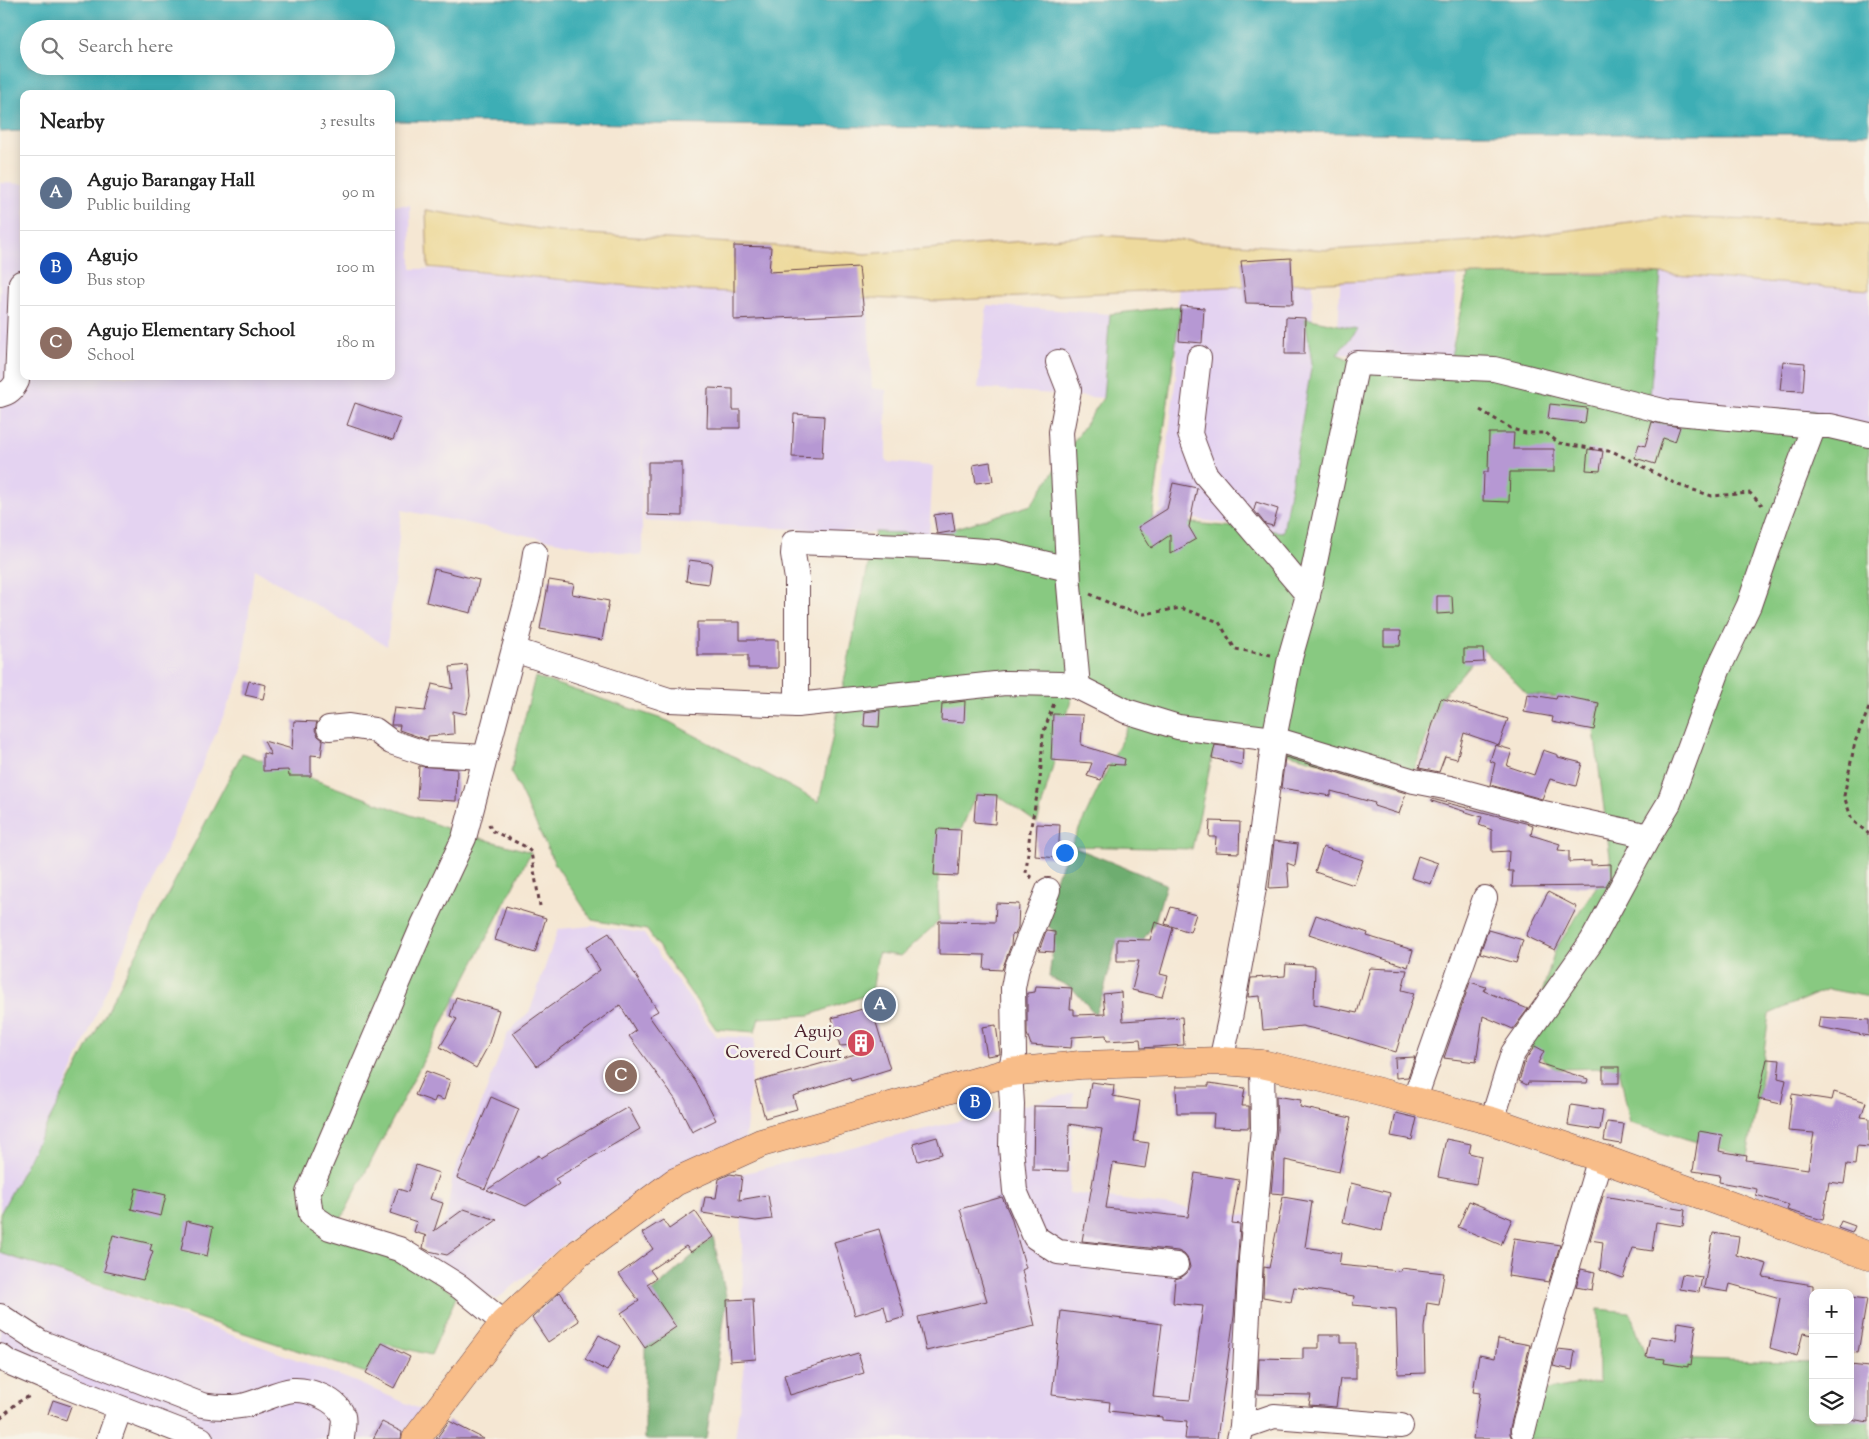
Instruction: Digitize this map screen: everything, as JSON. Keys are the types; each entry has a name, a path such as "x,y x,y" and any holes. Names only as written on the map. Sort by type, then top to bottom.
{"main road":[{"path":"416,1439 504,1323 579,1253 675,1182 761,1143 1010,1072 1080,1065 1221,1061 1262,1064 1492,1121 1600,1158 1869,1256"}],"street":[{"path":"0,395 8,393 18,381 20,316"},
{"path":"1199,358 1190,434 1205,474 1308,595"},
{"path":"1058,362 1069,390 1061,432 1069,577 1069,685"},
{"path":"1221,1061 1254,888 1274,739 1290,658 1308,595 1357,363 1494,370 1667,412 1830,426 1869,435"},
{"path":"1492,1121 1513,1053 1592,941 1669,802 1718,670 1749,605 1814,426"},
{"path":"797,705 797,579 793,554 794,542 931,547 997,552 1069,577"},
{"path":"504,1323 460,1287 399,1249 330,1228 311,1215 308,1192 424,923 464,838 530,592 535,553"},
{"path":"514,650 669,700 797,705 1005,683 1069,685 1126,711 1178,727 1274,739 1414,781 1450,788 1539,812 1649,836"},
{"path":"328,728 349,726 375,730 391,742 427,754 485,757"},
{"path":"1048,890 1018,967 1013,988 1014,1054 1010,1072 1012,1104 1011,1147 1015,1191 1035,1237 1058,1252 1176,1265"},
{"path":"1414,1101 1485,898"},
{"path":"1240,1433 1251,1258 1262,1128 1262,1064"},
{"path":"1523,1431 1544,1346 1600,1158"},
{"path":"0,1316 40,1342 202,1405 219,1408 242,1406 293,1390 306,1391 324,1397 336,1406 342,1416 342,1439"},
{"path":"0,1356 8,1362 57,1384 201,1439"},
{"path":"109,1439 120,1408"},
{"path":"1240,1433 1274,1416 1325,1418 1401,1426"}],"path":[{"path":"1480,410 1512,429 1526,433 1546,433 1559,443 1614,452 1678,485 1712,496 1750,493 1778,521"},
{"path":"1069,577 1120,608 1144,614 1181,608 1219,622 1235,650 1290,658"},
{"path":"1048,890 1026,873 1030,831 1040,781 1043,734 1069,685"},
{"path":"1869,708 1854,742 1844,796 1852,820 1869,834"},
{"path":"477,793 491,830 526,847 531,852 540,906"},
{"path":"0,1418 18,1402 57,1384"}],"shaded area":[{"path":"0,183 20,184 20,380 395,380 395,205 410,205 411,269 685,267 778,246 865,254 872,388 886,390 886,462 933,466 929,536 644,521 642,430 642,556 564,543 402,510 387,646 254,569 242,672 55,1111 0,1214"},
{"path":"1665,217 1869,224 1869,428 1720,408 1650,395"},
{"path":"1185,241 1313,249 1312,363 1283,532 1188,518 1187,516 1160,510 1176,376 1178,296"},
{"path":"1459,242 1452,356 1337,354 1342,249"},
{"path":"987,305 1110,314 1103,398 978,388"},
{"path":"592,926 643,933 716,1036 755,1038 745,1140 633,1198 566,1243 496,1300 423,1258 446,1218 453,1175 508,1033 530,1011 558,929"},
{"path":"1074,1093 1069,1193 1250,1216 1222,1439 735,1439 744,1372 741,1174"},
{"path":"0,1253 157,1307 351,1380 429,1413 411,1439 193,1439 0,1364"}],"green space":[{"path":"1661,274 1650,395 1720,408 1813,411 1869,428 1869,997 1828,989 1769,1014 1758,1099 1747,1156 1630,1123 1619,1068 1555,1069 1527,1043 1555,950 1611,864 1594,730 1599,703 1527,694 1483,649 1441,698 1408,787 1073,693 1037,823 997,795 976,794 961,830 937,829 939,921 901,956 878,953 872,993 810,1015 759,1018 755,1032 716,1029 647,930 592,920 555,864 511,772 535,677 668,721 819,802 875,532 937,534 1031,505 1103,398 1110,314 1181,306 1152,519 1283,532 1312,363 1305,318 1358,329 1337,354 1357,363 1451,356 1468,275"},
{"path":"1131,720 1216,740 1192,849 1071,846"},
{"path":"242,753 454,831 531,852 332,1237 397,1254 457,1295 431,1355 382,1343 366,1373 0,1253 0,1214"},
{"path":"1071,846 1166,884 1155,922 1143,940 1117,940 1103,994 1095,1014 1072,988 1049,977 1055,932 1037,917"},
{"path":"713,1237 727,1300 706,1439 645,1439 645,1348 676,1327 652,1292"},
{"path":"1598,1309 1630,1312 1646,1357 1809,1363 1809,1424 1854,1424 1854,1418 1869,1419 1869,1439 1521,1439 1533,1392 1599,1381"}],"sand":[{"path":"426,210 557,232 778,246 865,254 1098,235 1329,250 1506,239 1665,217 1869,224 1869,290 1636,272 1468,275 939,301 662,289 428,267"}],"water":[{"path":"0,0 1869,0 1869,134 1442,134 395,121 395,90 20,90 20,131 0,132"}],"building":[{"path":"734,246 771,247 769,272 859,267 864,314 734,320"},
{"path":"1291,258 1293,304 1246,303 1241,261"},
{"path":"1181,306 1204,308 1202,343 1179,341"},
{"path":"1286,317 1305,318 1304,354 1285,354"},
{"path":"1783,361 1805,363 1803,391 1780,390"},
{"path":"708,388 733,389 733,410 740,410 740,428 707,428"},
{"path":"355,403 401,419 393,440 347,425"},
{"path":"1550,404 1587,408 1585,423 1548,419"},
{"path":"794,414 824,416 822,458 792,457"},
{"path":"1652,422 1680,427 1675,442 1663,438 1655,464 1635,458 1639,444 1645,446"},
{"path":"1489,433 1514,433 1513,449 1554,449 1554,472 1510,472 1509,502 1483,501 1484,472 1488,472"},
{"path":"1588,449 1603,451 1600,471 1586,470"},
{"path":"648,462 682,462 682,516 648,515"},
{"path":"990,462 993,481 976,483 973,465"},
{"path":"1173,483 1197,488 1189,527 1196,539 1170,554 1170,535 1151,548 1138,527 1167,509"},
{"path":"1256,502 1278,509 1273,526 1265,524 1254,510"},
{"path":"952,512 955,531 937,534 934,515"},
{"path":"689,560 712,563 709,584 686,581"},
{"path":"434,569 479,580 471,613 426,602"},
{"path":"549,580 574,584 572,594 609,601 602,640 540,629"},
{"path":"1437,596 1452,596 1453,613 1437,614"},
{"path":"697,622 740,622 740,640 778,640 778,668 748,668 748,655 697,655"},
{"path":"1384,631 1401,631 1400,646 1384,646"},
{"path":"1464,649 1483,649 1484,662 1464,663"},
{"path":"467,665 470,696 466,714 453,711 454,734 428,736 428,740 399,730 400,725 391,725 394,708 425,711 432,684 453,689 450,667"},
{"path":"249,681 266,685 263,699 245,695"},
{"path":"1527,694 1556,699 1557,695 1599,703 1594,730 1552,722 1553,717 1524,712"},
{"path":"1441,698 1508,719 1499,745 1464,733 1457,759 1445,756 1439,772 1419,768"},
{"path":"965,701 964,722 941,720 942,704"},
{"path":"880,710 879,727 864,726 865,712"},
{"path":"1053,714 1083,715 1081,745 1125,759 1124,765 1107,764 1101,780 1087,776 1092,763 1051,760"},
{"path":"294,721 317,722 315,730 323,740 321,756 311,755 311,776 289,776 288,770 263,771 263,753 271,755 264,741 292,749"},
{"path":"1215,745 1243,749 1242,765 1212,758"},
{"path":"1495,745 1512,750 1507,766 1534,775 1543,750 1558,755 1558,757 1582,763 1576,786 1550,779 1542,799 1490,785 1495,763 1490,761"},
{"path":"1285,757 1406,793 1399,814 1374,806 1375,803 1331,791 1331,796 1281,788"},
{"path":"419,766 457,769 456,801 417,799"},
{"path":"976,794 997,795 995,824 974,822"},
{"path":"1432,799 1533,825 1531,835 1560,844 1558,850 1569,851 1569,862 1591,861 1591,865 1611,864 1611,877 1606,886 1512,887 1513,871 1508,871 1509,851 1492,852 1492,830 1479,825 1482,817 1432,801"},
{"path":"1210,821 1240,822 1239,853 1215,852 1216,837 1209,837"},
{"path":"1037,824 1060,825 1058,858 1035,856"},
{"path":"937,829 961,830 958,876 934,875"},
{"path":"1274,841 1298,844 1295,866 1287,863 1289,887 1269,888"},
{"path":"1323,847 1363,860 1354,885 1315,872"},
{"path":"1418,856 1438,863 1431,884 1411,878"},
{"path":"1548,892 1577,907 1555,950 1526,936"},
{"path":"996,903 1019,904 1018,927 1015,935 1012,934 1011,945 1002,970 984,969 985,955 939,954 939,921 995,922"},
{"path":"506,906 546,918 535,953 495,940"},
{"path":"1171,907 1196,914 1190,932 1165,924"},
{"path":"1316,915 1368,933 1367,936 1413,950 1408,967 1309,934"},
{"path":"1155,922 1173,928 1160,974 1168,976 1162,997 1132,990 1139,961 1117,961 1117,939 1150,940"},
{"path":"1488,930 1523,940 1516,963 1480,953"},
{"path":"1046,931 1055,932 1054,952 1039,951"},
{"path":"609,933 658,1011 649,1016 696,1082 716,1120 692,1132 675,1099 629,1036 636,1031 620,1005 537,1066 513,1033 600,970 586,947"},
{"path":"1286,964 1315,966 1314,1004 1357,1013 1370,968 1407,970 1402,990 1414,993 1396,1052 1337,1034 1302,1026 1263,1030 1260,996 1248,997 1251,978 1285,976"},
{"path":"1470,982 1486,987 1484,991 1528,1009 1513,1029 1483,1016 1476,1062 1444,1058"},
{"path":"1036,986 1072,988 1070,1009 1074,1009 1074,1015 1105,1014 1103,994 1121,992 1123,1021 1182,1017 1184,1045 1141,1048 1140,1039 1107,1041 1106,1035 1072,1037 1071,1048 1031,1045 1027,1034 1027,993 1035,992"},
{"path":"889,993 892,1013 874,1016 890,1069 851,1081 850,1077 793,1096 797,1109 765,1118 755,1082 870,1050 869,1044 840,1046 832,1018 869,1007 867,997"},
{"path":"456,997 499,1010 488,1046 476,1068 440,1047 457,1019 450,1016"},
{"path":"1820,1017 1869,1020 1869,1036 1818,1027"},
{"path":"996,1025 1000,1054 987,1056 982,1027"},
{"path":"1535,1046 1544,1051 1538,1063 1588,1079 1587,1083 1528,1082 1527,1085 1519,1081 1526,1059"},
{"path":"1415,1057 1408,1077 1396,1078 1395,1058"},
{"path":"1767,1059 1780,1060 1778,1078 1786,1080 1781,1104 1758,1099"},
{"path":"1603,1067 1619,1067 1619,1083 1603,1083"},
{"path":"426,1071 450,1080 444,1100 436,1097 434,1102 415,1095"},
{"path":"1091,1082 1114,1085 1113,1096 1140,1101 1134,1141 1149,1143 1145,1168 1113,1163 1106,1208 1188,1217 1195,1173 1239,1180 1232,1223 1240,1224 1234,1316 1217,1439 1185,1439 1187,1422 1162,1420 1162,1417 1109,1411 1110,1402 1052,1395 1061,1311 1162,1324 1153,1397 1190,1400 1203,1306 1173,1303 1175,1279 1187,1273 1190,1267 1188,1259 1184,1254 1178,1251 1082,1241 1102,1129 1069,1124 1068,1171 1033,1170 1034,1106 1087,1107"},
{"path":"1209,1083 1245,1088 1242,1106 1249,1106 1249,1128 1213,1127 1214,1113 1177,1113 1176,1086 1209,1086"},
{"path":"1834,1092 1866,1102 1861,1117 1869,1118 1869,1147 1857,1146 1855,1165 1847,1164 1844,1184 1829,1182 1823,1220 1787,1210 1789,1205 1756,1195 1757,1189 1719,1182 1720,1175 1693,1171 1699,1131 1722,1135 1719,1151 1747,1156 1746,1160 1808,1169 1814,1133 1788,1131 1792,1094 1832,1100"},
{"path":"1276,1096 1301,1100 1300,1107 1351,1118 1339,1172 1285,1160 1284,1194 1271,1193 1277,1129"},
{"path":"491,1097 519,1109 485,1189 457,1178"},
{"path":"1571,1105 1603,1110 1600,1130 1568,1125"},
{"path":"628,1107 640,1129 555,1179 559,1184 526,1206 487,1190 539,1155 541,1158"},
{"path":"1396,1113 1417,1118 1412,1140 1391,1136"},
{"path":"1607,1122 1624,1124 1621,1144 1604,1141"},
{"path":"937,1137 942,1154 918,1161 913,1144"},
{"path":"1446,1139 1471,1144 1469,1153 1481,1156 1476,1184 1438,1177"},
{"path":"416,1165 439,1173 430,1199 443,1203 434,1231 464,1209 497,1220 447,1255 423,1248 425,1237 427,1236 414,1232 417,1222 390,1213 398,1189 408,1192"},
{"path":"730,1174 742,1176 739,1200 768,1195 772,1219 756,1221 702,1213 705,1197 716,1198 719,1179"},
{"path":"1351,1183 1390,1193 1382,1231 1343,1222"},
{"path":"136,1188 166,1195 161,1216 131,1209"},
{"path":"1603,1196 1685,1210 1683,1226 1656,1222 1652,1251 1633,1248 1623,1278 1600,1270 1603,1242 1590,1240"},
{"path":"1002,1197 1011,1217 1026,1268 1022,1270 1035,1326 926,1351 918,1317 987,1301 960,1209"},
{"path":"1283,1197 1312,1202 1305,1247 1341,1253 1339,1265 1400,1271 1401,1268 1444,1273 1439,1305 1427,1303 1424,1328 1425,1373 1398,1374 1396,1309 1353,1305 1354,1296 1294,1287 1291,1302 1263,1297 1264,1267 1269,1268"},
{"path":"1469,1201 1512,1219 1501,1245 1458,1227"},
{"path":"695,1211 713,1237 691,1252 686,1246 650,1270 656,1278 647,1284 676,1327 645,1348 621,1313 639,1301 619,1274 653,1249 642,1233 663,1220 669,1229"},
{"path":"187,1221 213,1227 207,1256 181,1250"},
{"path":"1841,1221 1855,1226 1852,1233 1838,1228"},
{"path":"879,1229 905,1317 888,1322 884,1306 855,1315 834,1242"},
{"path":"1713,1233 1739,1237 1736,1255 1767,1264 1763,1277 1813,1285 1813,1289 1809,1289 1809,1334 1803,1333 1797,1356 1770,1348 1780,1298 1730,1284 1728,1292 1704,1288"},
{"path":"113,1235 152,1244 150,1250 153,1251 143,1280 104,1271"},
{"path":"1514,1238 1560,1245 1549,1282 1508,1276"},
{"path":"1581,1269 1595,1272 1592,1290 1576,1287"},
{"path":"1682,1274 1702,1277 1699,1292 1679,1289"},
{"path":"560,1292 579,1321 548,1342 532,1318"},
{"path":"1854,1297 1867,1299 1858,1353 1854,1352"},
{"path":"753,1299 756,1359 730,1361 727,1300"},
{"path":"1678,1322 1696,1325 1691,1365 1688,1364 1688,1367 1664,1363 1665,1359 1646,1357 1650,1336 1676,1340"},
{"path":"599,1335 620,1346 607,1371 585,1359"},
{"path":"1319,1335 1341,1335 1341,1343 1356,1343 1356,1379 1340,1379 1336,1407 1309,1405 1311,1395 1258,1394 1259,1358 1303,1359 1303,1348 1319,1348"},
{"path":"1498,1339 1530,1345 1510,1428 1512,1439 1473,1439 1480,1393 1473,1392 1479,1355 1495,1358"},
{"path":"382,1343 410,1357 394,1388 366,1373"},
{"path":"1558,1349 1575,1351 1572,1370 1553,1366"},
{"path":"858,1353 864,1373 790,1395 784,1375"},
{"path":"1854,1365 1869,1367 1869,1422 1854,1420"},
{"path":"53,1400 71,1406 66,1420 48,1414"},
{"path":"449,1421 484,1439 436,1439"},
{"path":"382,1422 402,1432 401,1439 373,1439"}],"place":[{"name":"Agujo Barangay Hall","path":"880,1005"},
{"name":"Agujo Covered Court","path":"861,1043"},
{"name":"Agujo Elementary School","path":"621,1076"},
{"name":"Agujo","path":"975,1103"}]}
